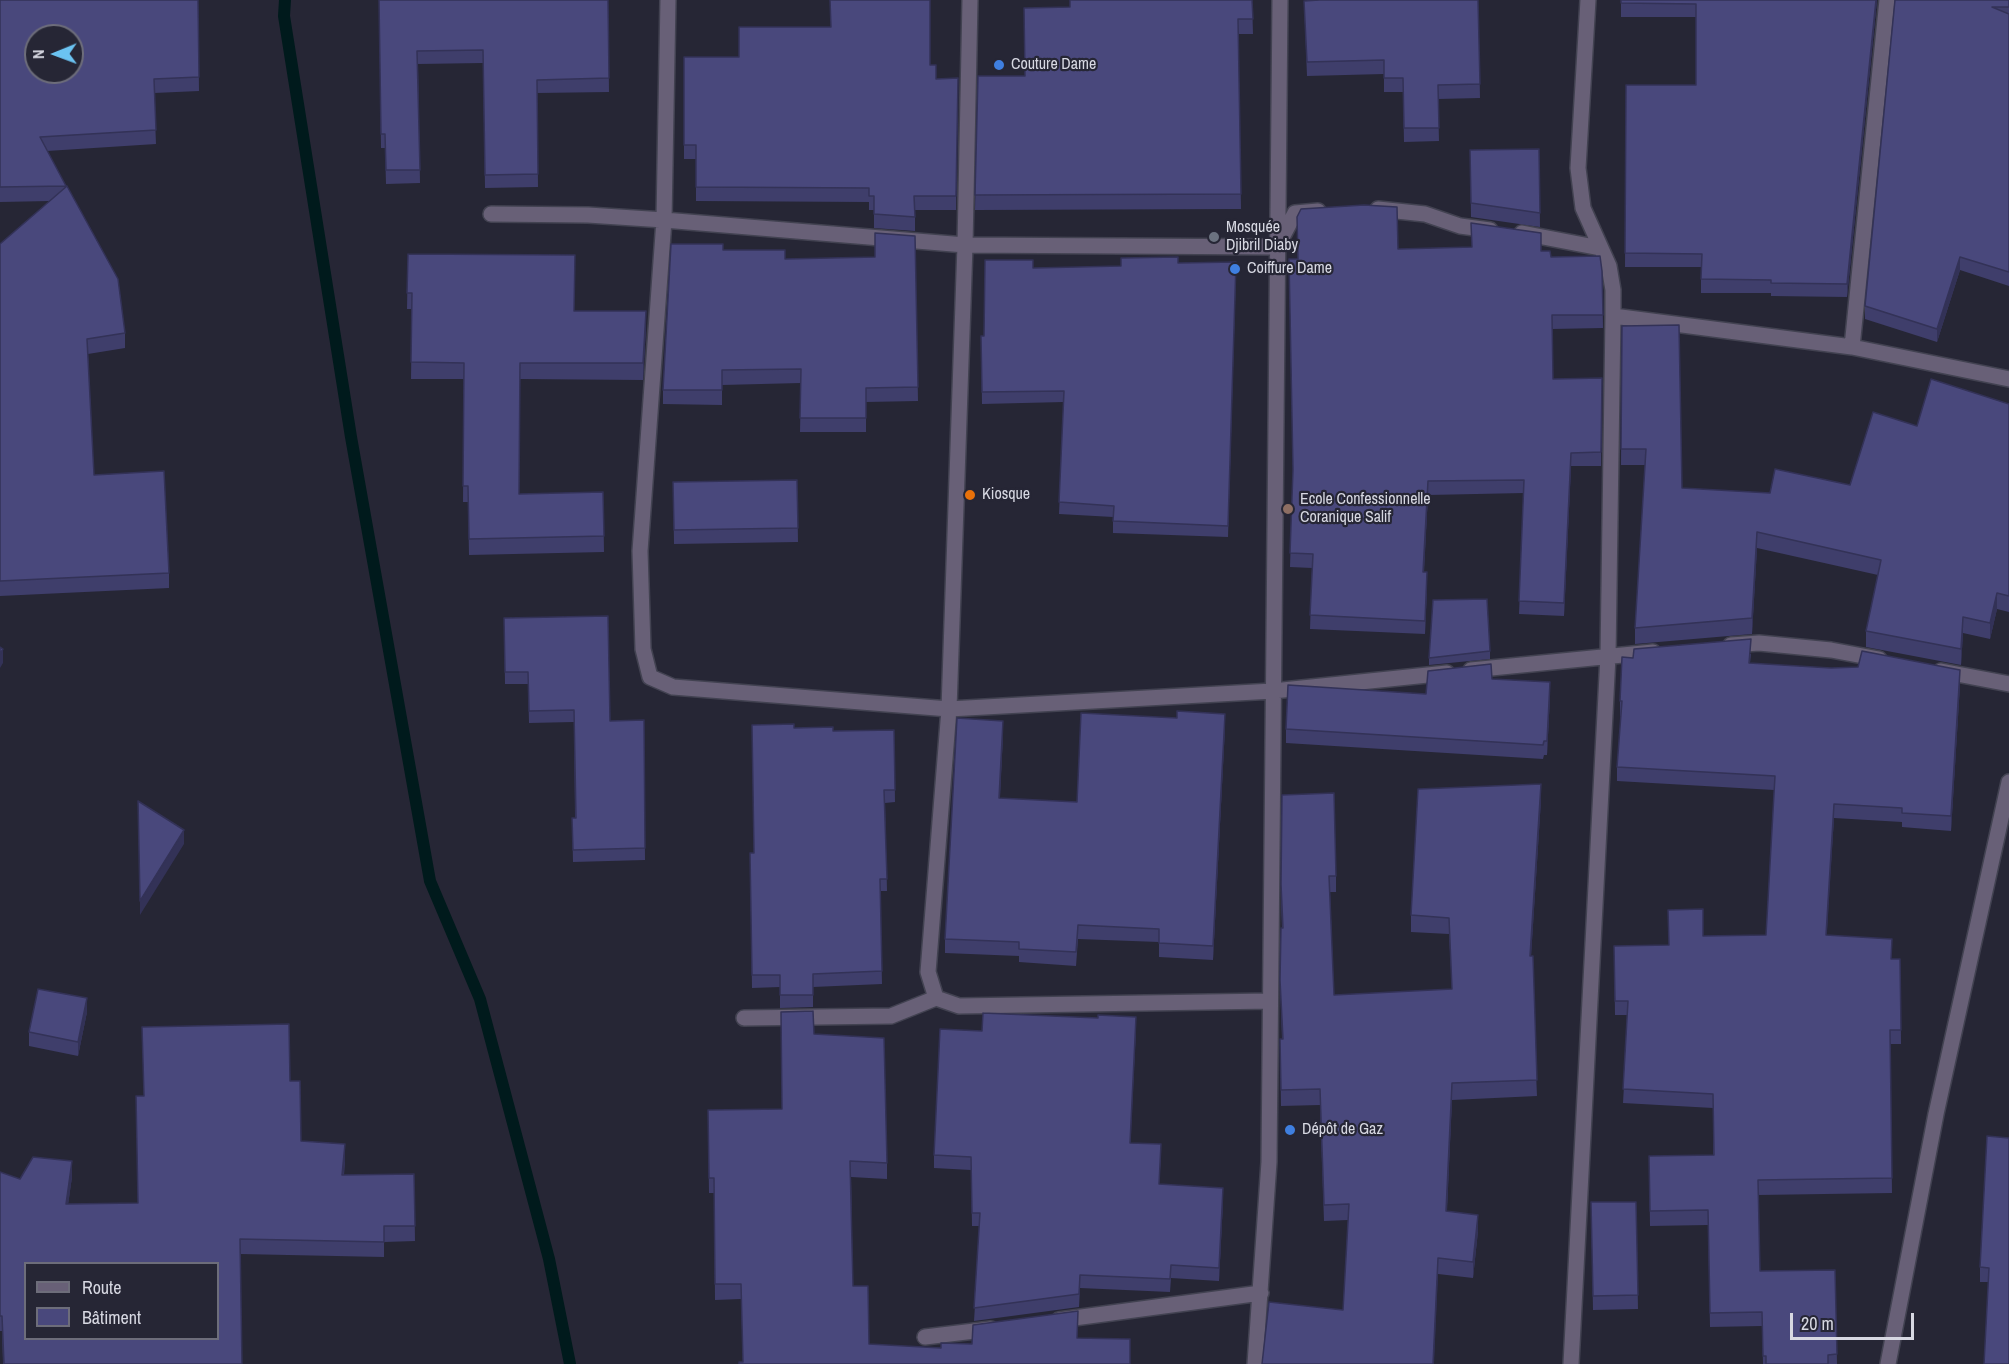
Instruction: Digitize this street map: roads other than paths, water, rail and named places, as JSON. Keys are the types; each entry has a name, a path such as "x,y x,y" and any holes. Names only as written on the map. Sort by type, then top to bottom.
{"street":[{"path":"668,0 664,220 640,551 643,649 650,677 673,687 949,709 1273,691 1666,651"},
{"path":"936,998 928,972 949,709 965,245 970,0"},
{"path":"1255,1364 1269,1161 1280,0"},
{"path":"1571,1364 1608,656 1613,316 1613,290 1609,266 1583,208 1578,168 1588,0"},
{"path":"1852,346 1887,0"},
{"path":"1360,208 1425,214 1460,226 1600,248"},
{"path":"1276,247 1295,213 1328,211"},
{"path":"491,214 588,215 965,245 1276,247"},
{"path":"1613,316 1852,346 2009,379"},
{"path":"1713,647 1759,643 1831,650 1898,663"},
{"path":"1931,669 2009,684"},
{"path":"1888,1364 1936,1114 2009,782"},
{"path":"744,1018 891,1016 936,998 958,1006 1270,1001"},
{"path":"1041,1322 1261,1293"},
{"path":"925,1337 1006,1327"}],"waterway":[{"path":"285,0 284,16 351,437 430,881 480,999 549,1259 570,1364"}],"place":[{"name":"Couture Dame","path":"999,65"},
{"name":"Mosquée Djibril Diaby","path":"1214,237"},
{"name":"Coiffure Dame","path":"1235,269"},
{"name":"Kiosque","path":"970,495"},
{"name":"Ecole Confessionnelle Coranique Salif","path":"1288,509"},
{"name":"Dépôt de Gaz","path":"1290,1130"}]}
